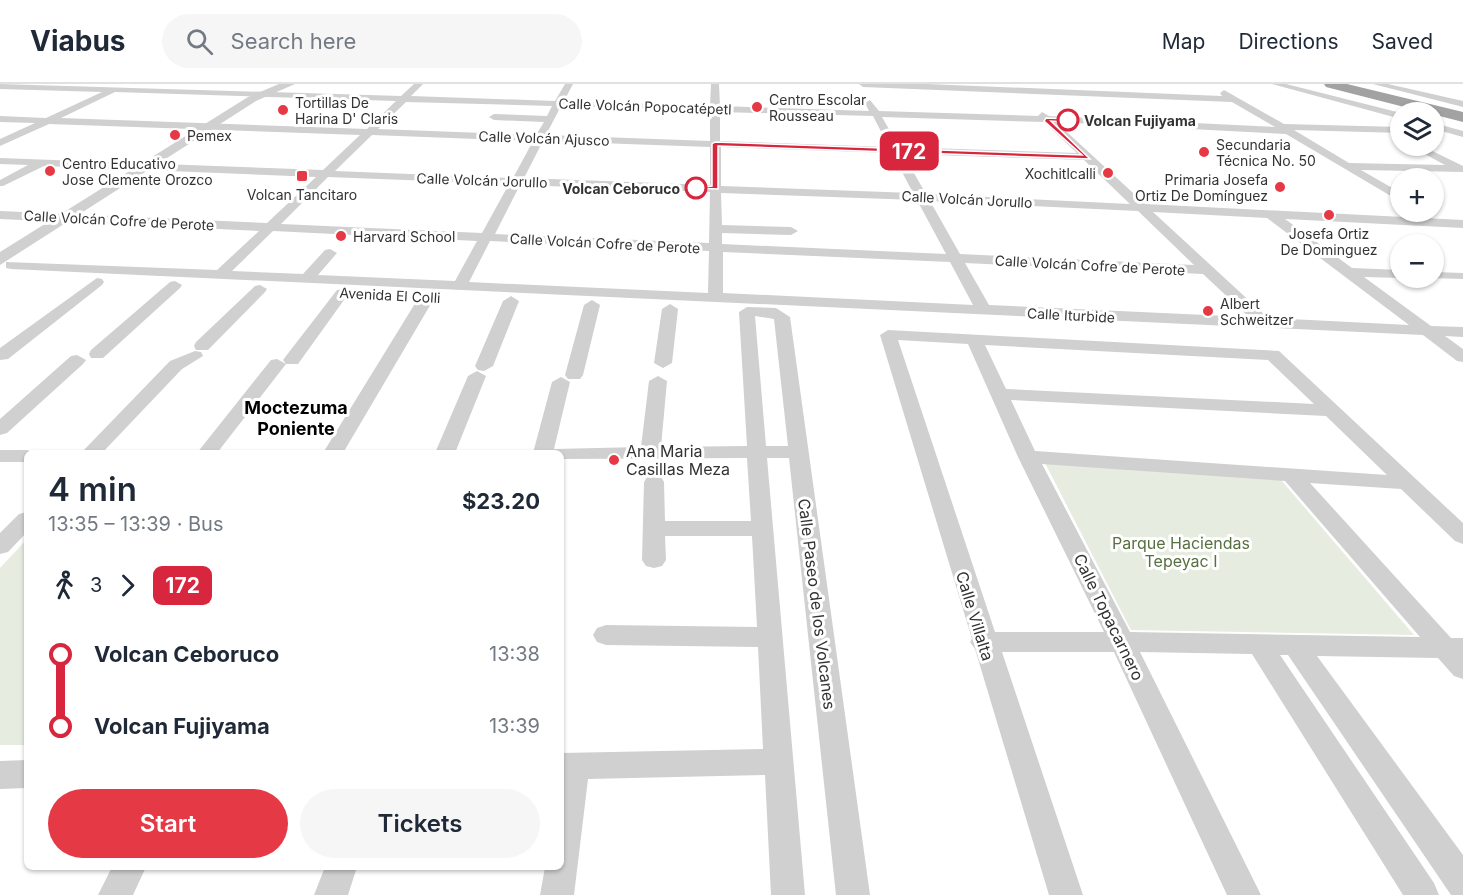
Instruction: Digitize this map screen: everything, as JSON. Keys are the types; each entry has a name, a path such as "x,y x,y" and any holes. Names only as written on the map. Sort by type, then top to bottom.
{"highway":[{"path":"1303,84 1390,106"},
{"path":"1331,84 1463,117"},
{"path":"1444,123 1463,126"}],"street":[{"path":"0,143 126,84"},
{"path":"3,266 65,218 274,84"},
{"path":"257,96 289,84"},
{"path":"219,276 419,84"},
{"path":"459,287 569,84"},
{"path":"715,84 716,299"},
{"path":"984,311 876,114 862,84 1011,86 1234,99"},
{"path":"1209,84 1390,191"},
{"path":"1276,84 1390,113"},
{"path":"1377,84 1463,104"},
{"name":"Calle Volcán Popocatépetl","path":"0,86 257,96 373,97 1046,119 1285,129 1390,130"},
{"path":"1011,86 1143,207 1265,324"},
{"path":"373,97 382,90"},
{"path":"165,102 184,92"},
{"path":"211,102 225,94"},
{"path":"316,106 329,97"},
{"path":"485,110 494,101"},
{"path":"299,106 334,107"},
{"path":"494,117 549,121"},
{"name":"Calle Volcán Ajusco","path":"0,119 540,138 571,145 715,144 1088,157"},
{"path":"511,123 549,121"},
{"path":"1444,126 1463,134"},
{"path":"230,141 253,127"},
{"path":"1384,130 1390,133"},
{"path":"1444,136 1463,141"},
{"path":"823,148 823,161"},
{"path":"1435,156 1462,169"},
{"name":"Calle Volcán Jorullo","path":"0,161 922,197 1463,224"},
{"path":"3,183 41,163"},
{"path":"1347,165 1462,169"},
{"path":"1270,214 1463,357"},
{"name":"Calle Volcán Cofre de Perote","path":"0,215 1209,270"},
{"path":"716,229 791,231"},
{"path":"305,280 330,253"},
{"name":"Avenida El Colli","path":"3,266 716,299"},
{"name":"Avenida El Colli","path":"3,266 97,282 780,314"},
{"path":"1349,272 1390,274"},
{"path":"1444,275 1463,276"},
{"path":"2,355 97,282"},
{"path":"97,354 175,285"},
{"path":"94,450 176,365 198,351 260,289"},
{"path":"210,450 342,293"},
{"path":"335,450 427,297"},
{"name":"Calle Iturbide","path":"716,299 1463,332"},
{"path":"446,450 511,301"},
{"path":"544,450 592,305"},
{"path":"650,453 669,309"},
{"path":"747,312 788,895"},
{"name":"Calle Paseo de los Volcanes","path":"780,314 853,895"},
{"name":"Calle Villalta","path":"974,339 888,335 983,642 1066,895"},
{"path":"974,339 1273,355 1463,536"},
{"name":"Calle Topacarnero","path":"974,339 1028,457 1122,642 1244,895"},
{"path":"0,429 77,360"},
{"path":"1000,394 1333,411"},
{"path":"564,453 798,452"},
{"path":"0,456 24,456"},
{"path":"1028,457 1407,483"},
{"path":"1291,475 1454,648 1463,668"},
{"path":"654,482 654,560"},
{"path":"0,546 24,522"},
{"path":"654,529 762,528"},
{"path":"606,635 770,637"},
{"path":"983,642 1454,648"},
{"path":"1260,646 1422,895"},
{"path":"1296,646 1463,883"},
{"path":"564,823 568,766 779,762"},
{"path":"0,775 24,774"},
{"path":"115,895 128,870"},
{"path":"331,895 339,870"},
{"path":"557,895 560,870"}],"green space":[{"name":"Parque Haciendas Tepeyac I","path":"1045,463 1281,480 1414,635 1131,630"},
{"path":"24,542 24,745 0,745 0,568"}],"bus line":[{"name":"172","path":"696,188 715,189 715,144 1088,157 1046,119 1068,120"}],"place":[{"name":"Centro Escolar Rousseau","path":"757,107"},
{"name":"Tortillas De Harina D' Claris","path":"283,110"},
{"name":"Volcan Fujiyama","path":"1068,120"},
{"name":"Pemex","path":"175,135"},
{"name":"Secundaria Técnica No. 50","path":"1204,152"},
{"name":"Centro Educativo Jose Clemente Orozco","path":"50,171"},
{"name":"Xochitlcalli","path":"1108,173"},
{"name":"Volcan Tancitaro","path":"302,176"},
{"name":"Primaria Josefa Ortiz De Domínguez","path":"1280,187"},
{"name":"Volcan Ceboruco","path":"696,188"},
{"name":"Josefa Ortiz De Dominguez","path":"1329,215"},
{"name":"Harvard School","path":"341,236"},
{"name":"Albert Schweitzer","path":"1208,311"},
{"name":"Ana Maria Casillas Meza","path":"614,460"}],"district":[{"name":"Moctezuma Poniente","path":"296,417"}]}
